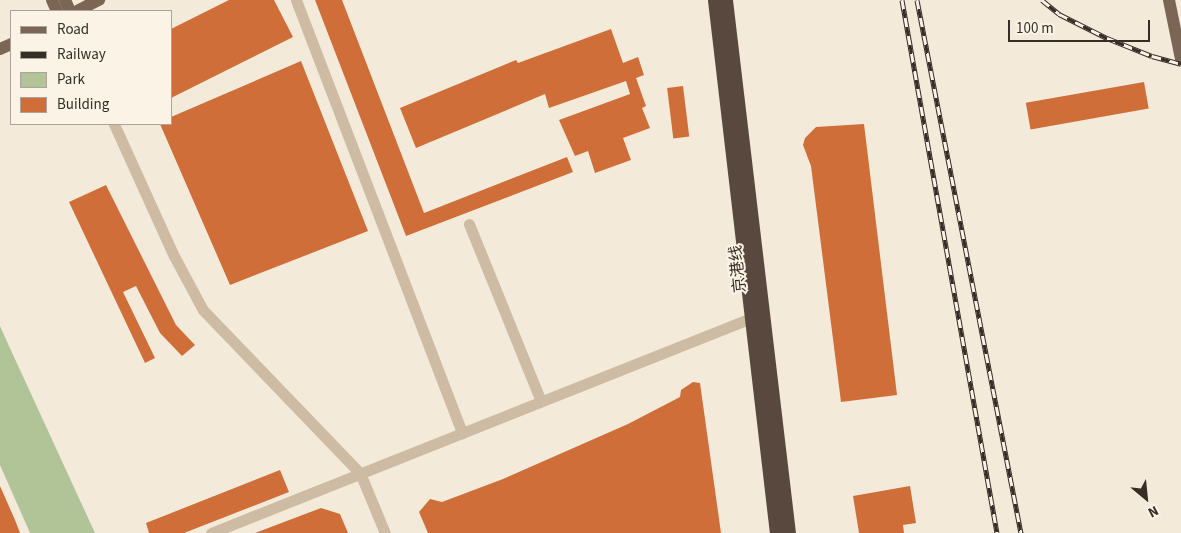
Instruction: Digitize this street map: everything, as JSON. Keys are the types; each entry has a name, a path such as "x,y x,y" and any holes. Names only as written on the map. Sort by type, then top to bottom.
{"highway":[{"name":"京港线","path":"715,0 777,533"},
{"name":"京港线","path":"726,0 788,533"}],"main road":[{"path":"78,10 99,0"},
{"path":"1169,0 1181,59"}],"street":[{"path":"296,0 462,433"},
{"path":"114,125 174,256 203,310 360,474 385,533"},
{"path":"469,224 541,401"},
{"path":"211,533 751,318"}],"green space":[{"path":"0,326 95,533 30,533 0,465"}],"building":[{"path":"229,0 274,0 293,37 172,98 172,28"},
{"path":"315,0 342,0 424,213 567,157 573,172 406,236"},
{"path":"611,29 623,63 638,57 644,75 636,78 646,106 642,108 650,128 623,138 631,160 595,173 588,151 575,156 559,120 630,94 626,81 549,108 545,94 416,148 400,108 516,60 518,63"},
{"path":"301,61 368,231 230,285 160,125 172,125 172,117"},
{"path":"1144,82 1149,109 1031,129 1026,103"},
{"path":"683,86 689,137 673,139 667,88"},
{"path":"864,124 897,395 841,402 811,166 803,145 805,138 816,127"},
{"path":"106,185 176,325 195,345 182,356 160,333 136,286 123,292 155,358 145,363 69,202"},
{"path":"693,382 700,383 721,533 428,533 419,512 430,499 442,502 503,479 628,424 680,397 681,390"},
{"path":"280,470 289,492 184,533 149,533 146,523"},
{"path":"0,486 15,520 20,533 0,533"},
{"path":"910,486 916,523 903,525 904,533 859,533 853,496"},
{"path":"321,508 340,514 348,533 255,533"}],"railway":[{"path":"902,0 997,533"},
{"path":"917,0 1021,533"},
{"path":"1042,0 1059,14 1107,38 1152,56 1181,64"}]}
